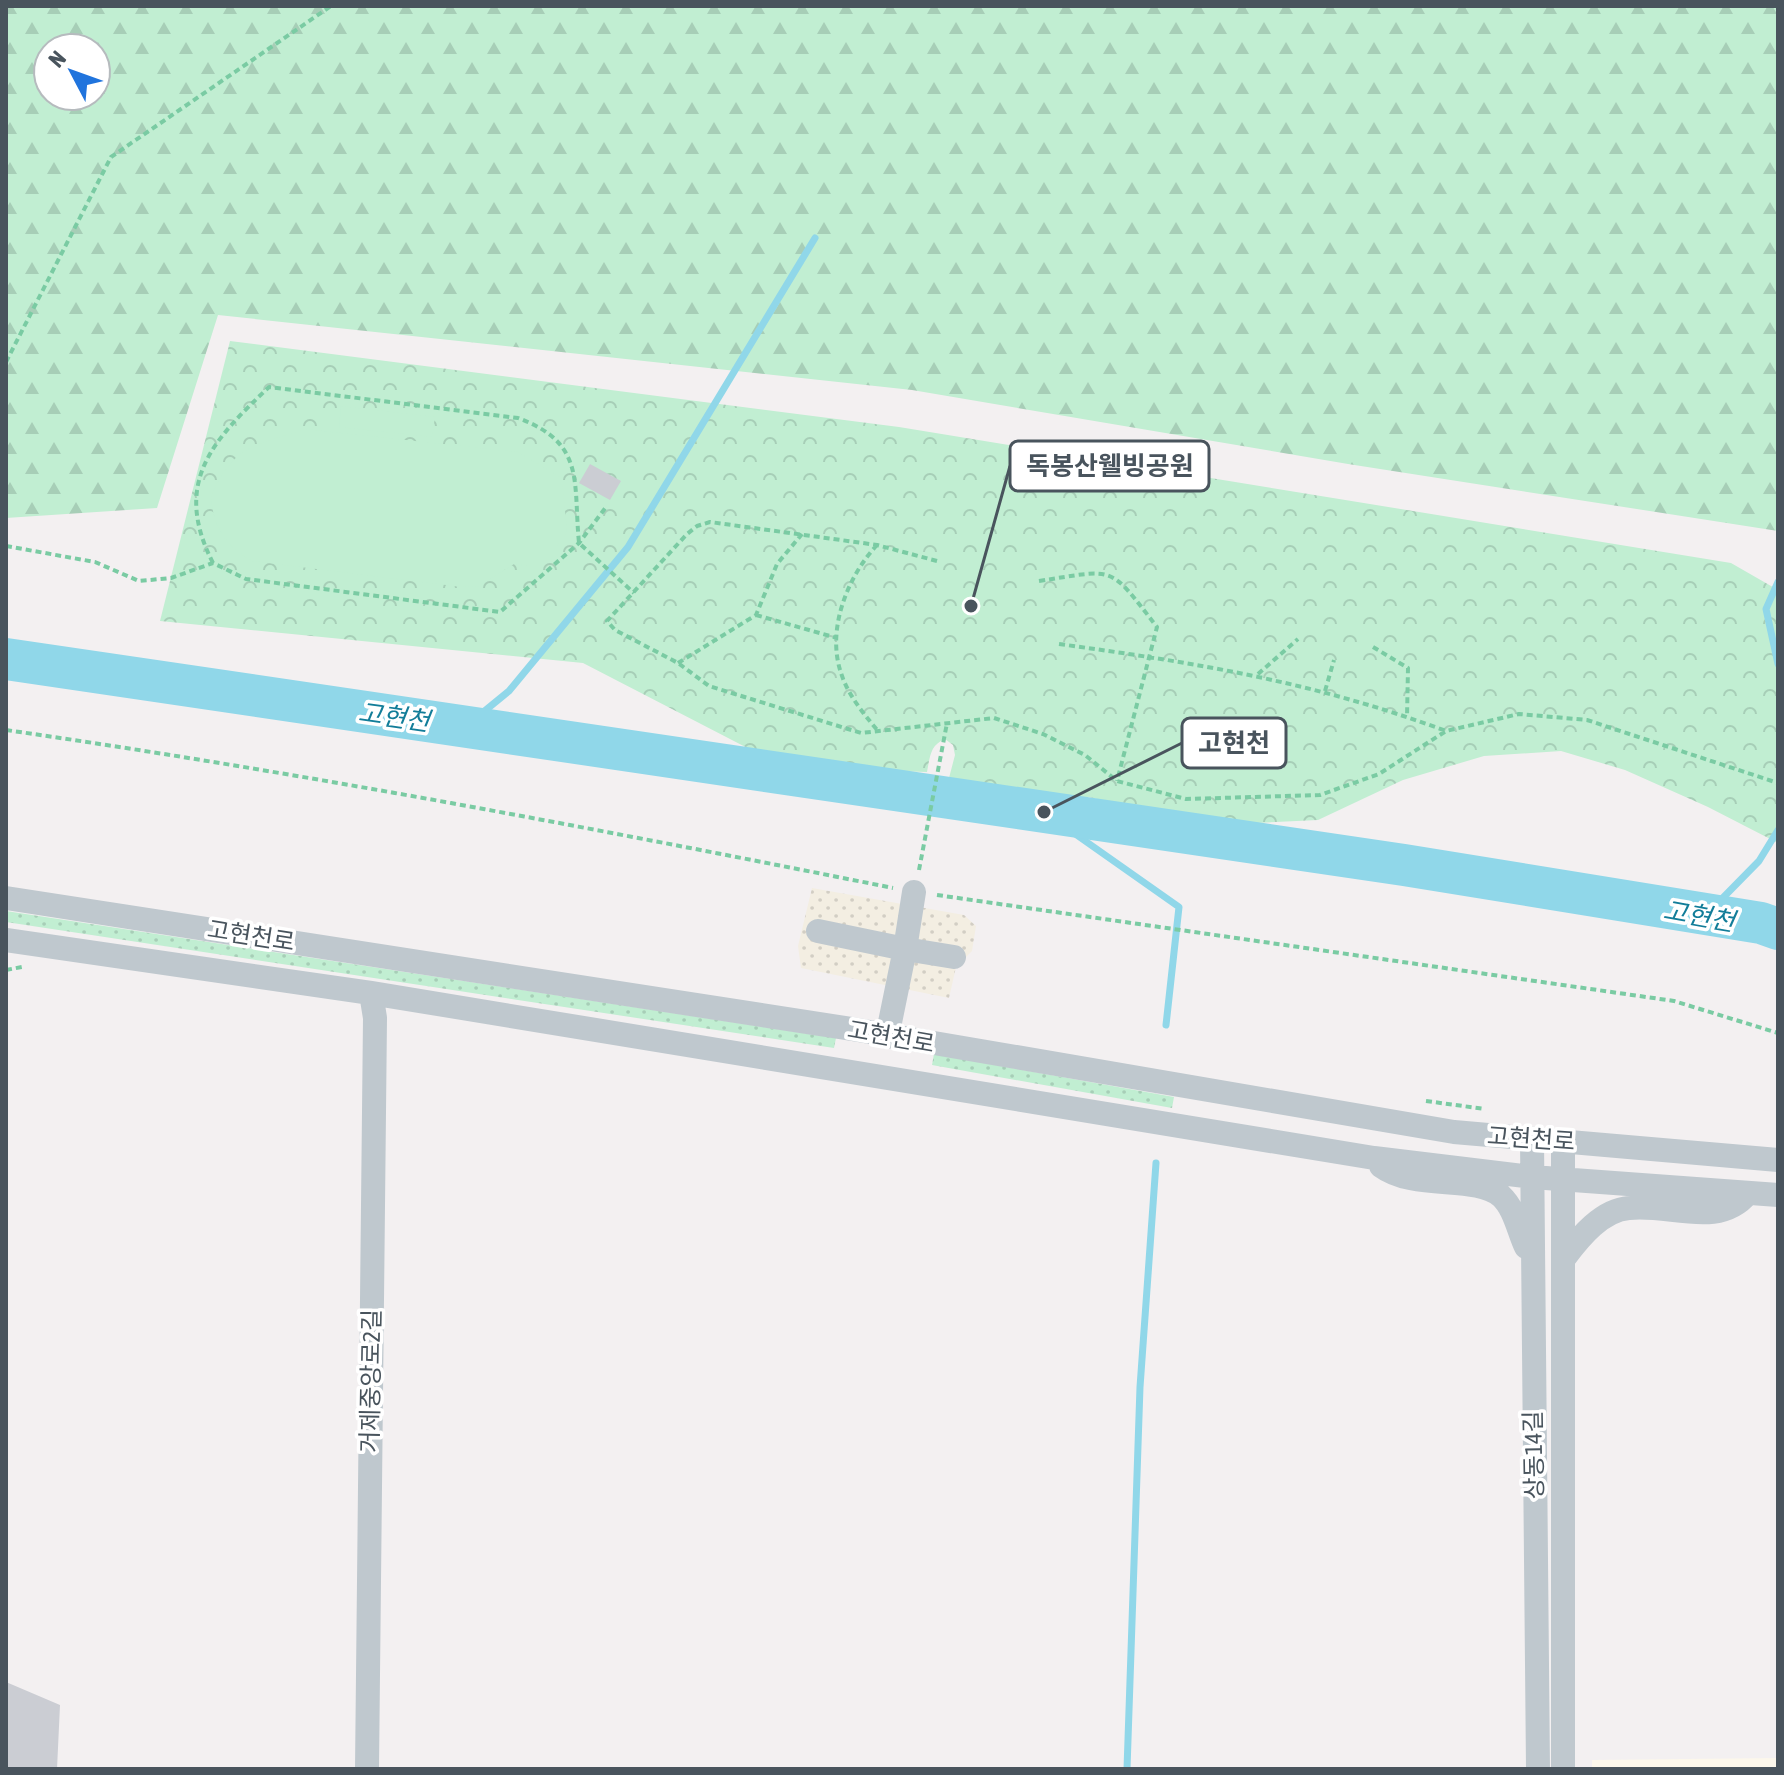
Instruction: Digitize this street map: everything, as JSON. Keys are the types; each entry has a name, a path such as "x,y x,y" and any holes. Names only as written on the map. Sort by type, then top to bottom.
{"street":[{"path":"887,1037 914,892"},
{"name":"고현천로","path":"6,898 887,1037 1454,1132 1778,1160"},
{"path":"818,931 954,957"},
{"name":"고현천로","path":"6,940 371,993 1374,1158 1532,1177 1778,1195"},
{"name":"거제중앙로2길","path":"367,1769 375,1034 371,993"},
{"name":"상동14길","path":"1532,1140 1538,1769"},
{"name":"상동14길","path":"1563,1141 1563,1769"},
{"path":"1374,1158 1397,1176 1485,1189 1499,1195 1513,1212 1532,1256"},
{"path":"1565,1257 1591,1227 1627,1208 1723,1213 1748,1193"}],"path":[{"path":"6,362 111,157 331,6"},
{"path":"606,507 579,543 500,612 246,579 213,563 198,533 195,500 203,466 222,432 269,387 518,418 546,428 568,452 575,477 579,543 634,593"},
{"path":"937,561 877,545 710,522 697,526 607,621 615,630 678,663 709,686 861,733 994,718 1085,755 1117,781 1186,799 1320,795 1379,774 1446,731 1519,714 1587,720 1778,783"},
{"path":"678,663 756,615 777,564 803,534"},
{"path":"877,545 859,565 844,597 837,638 840,671 858,707 878,731"},
{"path":"6,546 95,562 139,581 171,578 213,563"},
{"path":"1039,581 1103,571 1122,582 1157,627 1117,781"},
{"path":"756,615 837,638"},
{"path":"1258,674 1298,639"},
{"path":"1059,644 1258,674 1325,691 1446,731"},
{"path":"1373,647 1408,668 1407,717"},
{"path":"1325,691 1334,660"},
{"path":"914,892 947,723"},
{"path":"6,730 248,765 494,809 914,892 1160,930 1674,1001 1778,1033"},
{"path":"1418,1100 1497,1110"}],"shaded area":[{"path":"1778,1758 1778,1769 1592,1769 1592,1760"}],"green space":[{"path":"6,6 1778,6 1778,531 1348,464 912,390 218,315 157,508 6,518"},
{"path":"230,341 899,427 1731,563 1778,590 1778,843 1625,770 1561,751 1484,756 1403,780 1318,820 1236,824 1157,814 1089,797 1056,804 949,778 955,755 953,745 945,739 934,748 927,772 833,769 759,754 583,663 160,621"},
{"path":"341,406 435,417 432,437 339,427"},
{"path":"304,429 518,452 562,478 567,532 556,548 529,566 514,564 479,586 462,587 252,561 222,534 214,517 211,496 220,478 238,456 260,444"},
{"path":"6,911 836,1038 834,1048 6,922"},
{"path":"934,1054 1174,1097 1172,1108 932,1065"}],"sand":[{"path":"812,888 964,915 976,926 972,951 956,967 949,998 801,968 798,946"}],"building":[{"path":"590,464 621,481 610,500 579,483"},
{"path":"6,1682 60,1705 57,1769 6,1769"}],"waterway":[{"path":"465,727 509,691 628,547 815,238"},
{"path":"1778,582 1766,609 1778,664"},
{"name":"고현천","path":"6,659 1404,865 1761,923 1778,929"},
{"path":"1044,812 1179,907 1166,1025"},
{"path":"1707,914 1759,861 1778,830"},
{"path":"1127,1769 1140,1387 1156,1163"}],"place":[{"name":"독봉산웰빙공원","path":"971,606"},
{"name":"고현천","path":"1044,812"}]}
